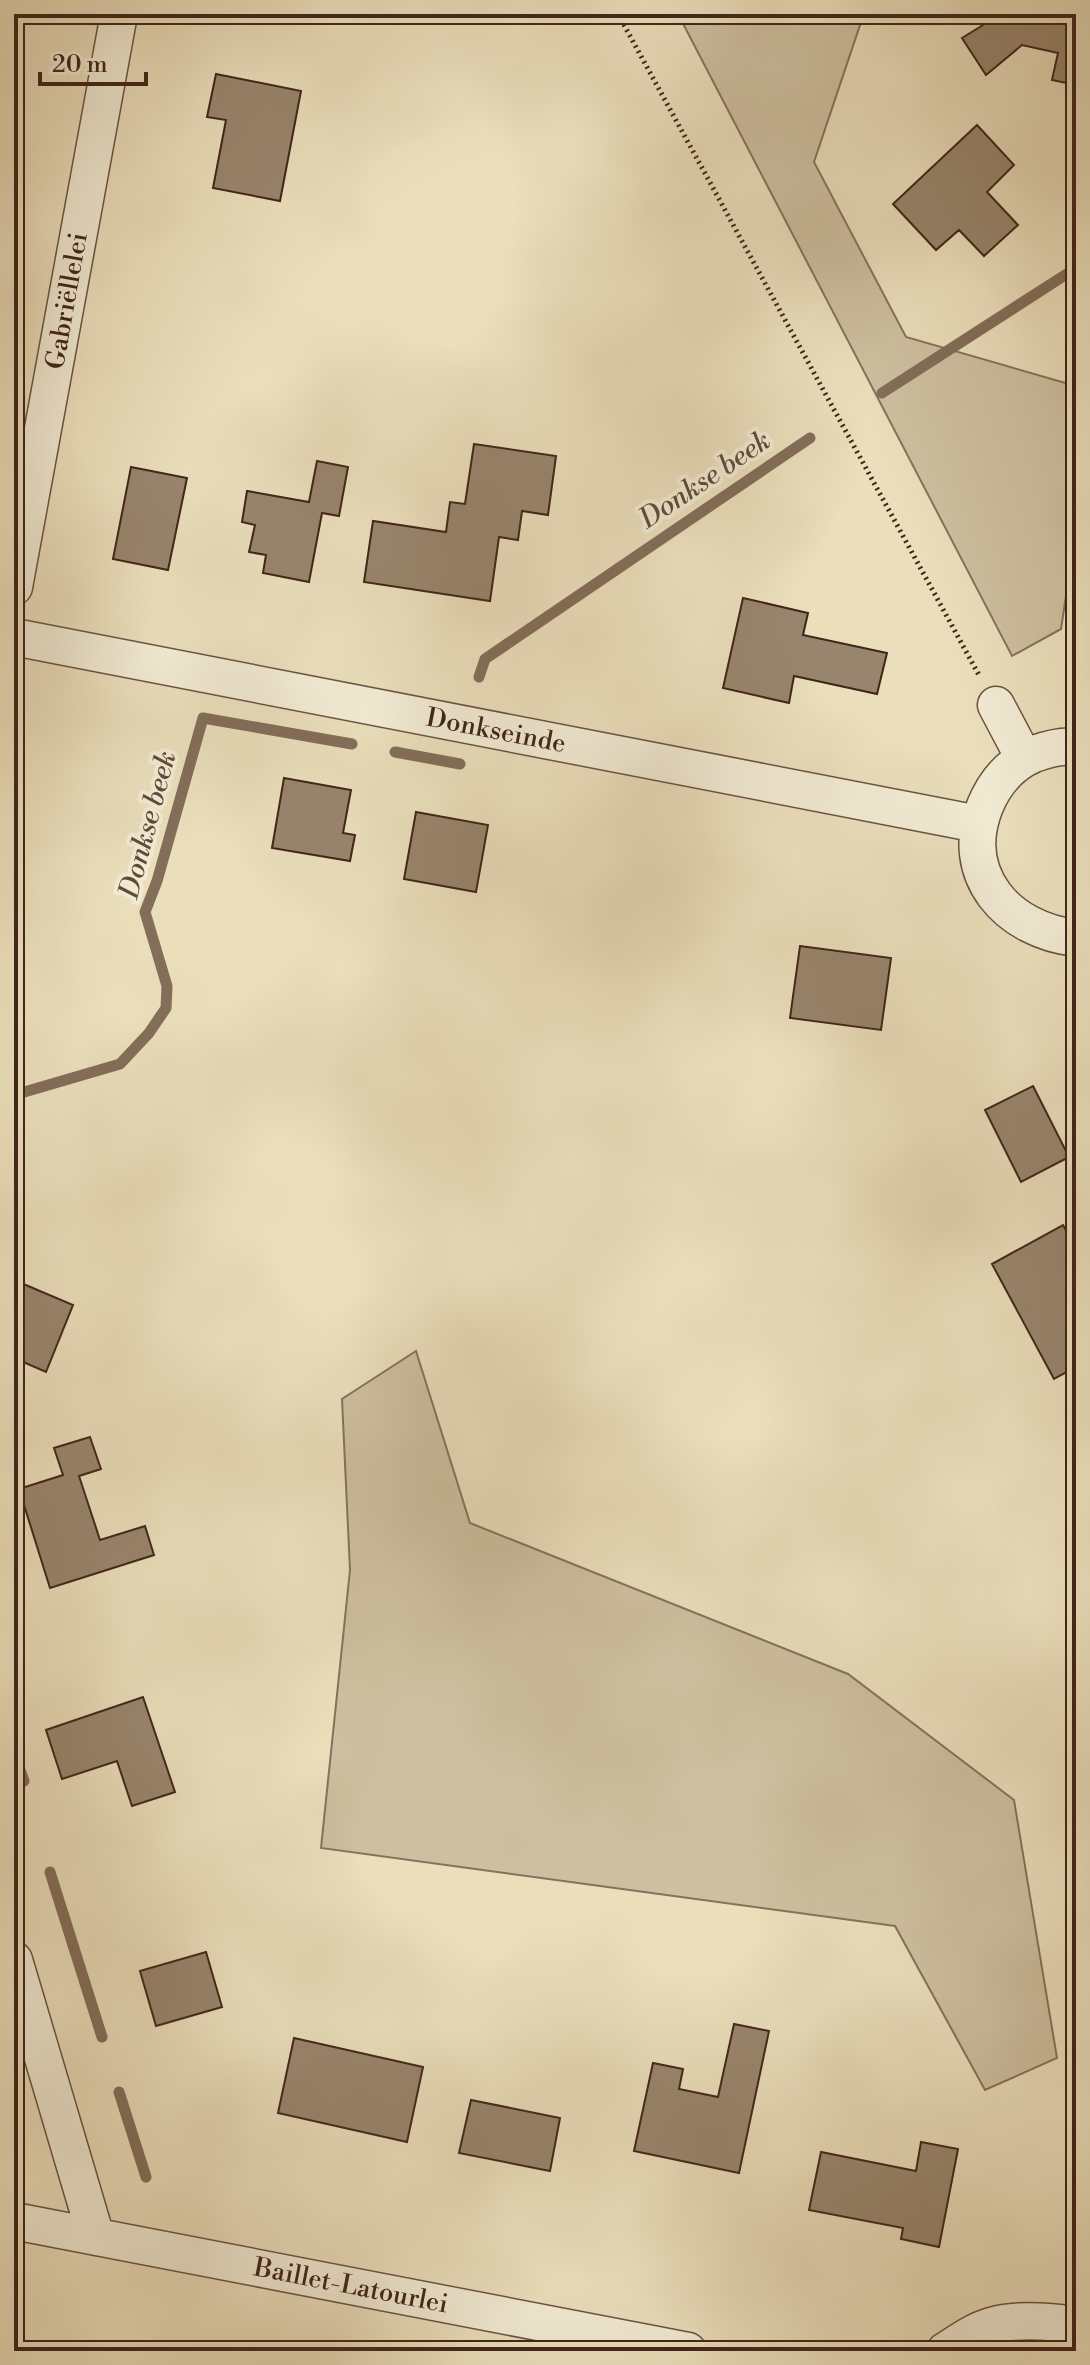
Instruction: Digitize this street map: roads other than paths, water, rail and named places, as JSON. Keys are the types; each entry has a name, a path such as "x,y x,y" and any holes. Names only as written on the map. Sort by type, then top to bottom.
{"street":[{"name":"Gabriëllelei","path":"14,587 119,14"},
{"name":"Donkseinde","path":"14,637 978,824"},
{"path":"996,705 1024,758"},
{"path":"1067,942 1032,926 992,892 980,867 978,824 990,794 1004,774 1024,758 1045,750 1076,747"},
{"path":"14,1960 96,2237"},
{"name":"Baillet-Latourlei","path":"14,2221 688,2351"},
{"path":"945,2351 991,2326 1022,2322 1076,2325"}],"waterway":[{"name":"Donkse beek","path":"882,393 1076,268"},
{"name":"Donkse beek","path":"479,677 485,659 810,438"},
{"name":"Donkse beek","path":"14,1095 120,1064 149,1033 166,1008 167,986 145,912 157,881 203,718 352,744"},
{"name":"Donkse beek","path":"395,752 460,764"},
{"name":"Donkse beek","path":"14,1754 24,1781"},
{"name":"Donkse beek","path":"50,1872 102,2037"},
{"name":"Donkse beek","path":"119,2092 146,2177"},
{"name":"Donkse beek","path":"201,2347 202,2351"}]}
